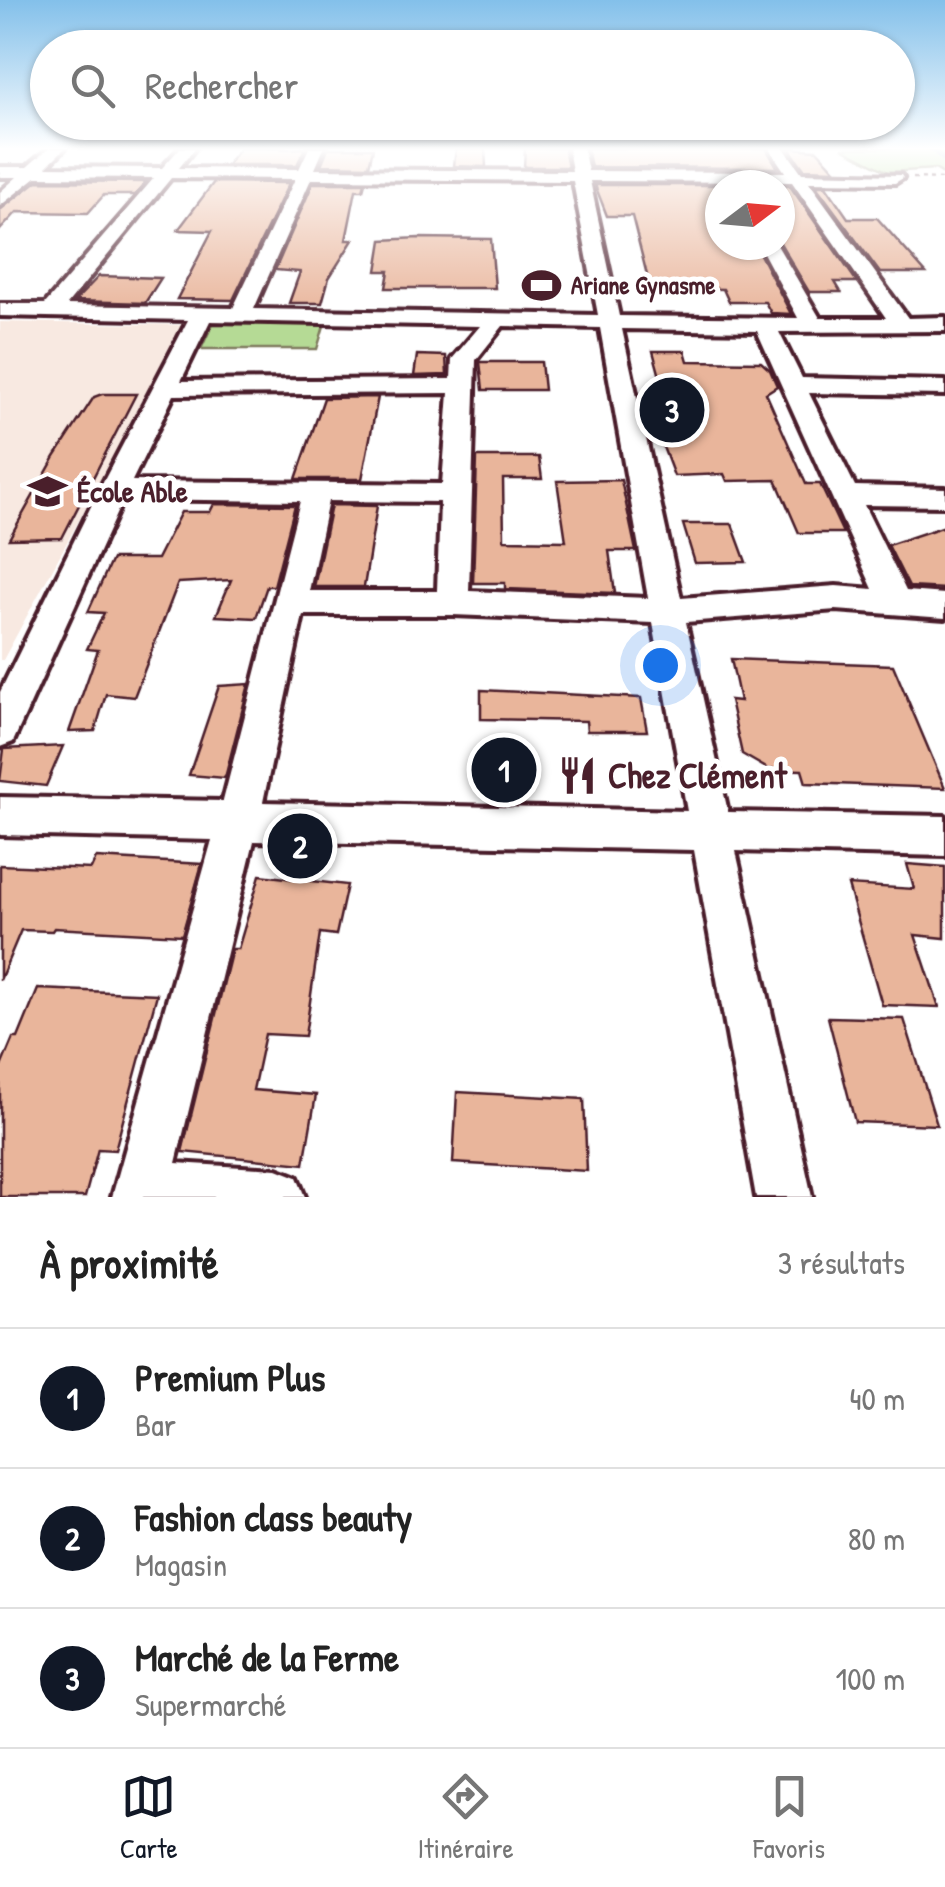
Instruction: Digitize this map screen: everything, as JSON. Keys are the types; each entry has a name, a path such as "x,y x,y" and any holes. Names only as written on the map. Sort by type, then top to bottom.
{"street":[{"path":"52,310 141,204"},
{"path":"241,314 292,204"},
{"path":"586,204 784,1197"},
{"path":"815,204 902,325"},
{"path":"776,260 813,325"},
{"path":"0,310 765,325 945,324"},
{"path":"0,731 113,490 203,313"},
{"path":"453,603 455,493 468,350 499,318"},
{"path":"765,325 896,604"},
{"path":"165,388 463,386"},
{"path":"794,386 945,388"},
{"path":"113,490 455,493"},
{"path":"278,1197 142,1193 238,822 316,492"},
{"path":"846,495 945,497"},
{"path":"289,603 453,603 667,610 792,598 945,606"},
{"path":"0,816 945,836"}],"shaded area":[{"name":"École Able","path":"0,322 185,325 3,660 0,660"}],"green space":[{"path":"215,319 326,319 317,349 201,349"}],"building":[{"path":"8,204 96,204 88,213 17,212 0,230 0,210"},
{"path":"198,204 279,204 233,300 177,299 212,231 178,230"},
{"path":"304,204 353,204 346,240 353,240 329,278 322,303 289,303 300,272 275,270"},
{"path":"602,204 705,204 705,260 763,260 791,314 771,313 765,302 729,302 723,289 650,287 632,216 607,216"},
{"path":"795,204 802,204 857,282 835,282 841,292 809,292 790,260 795,260"},
{"path":"829,204 838,204 848,218 877,218 926,273 880,273"},
{"path":"491,239 495,288 386,288 389,271 377,271 382,240"},
{"path":"99,276 161,278 145,303 75,301"},
{"path":"653,351 685,351 688,361 761,362 770,370 777,386 766,393 806,484 820,484 843,533 799,533 776,480 727,481 724,474 674,476 660,439 677,439"},
{"path":"417,355 446,356 447,375 414,376"},
{"path":"480,362 541,362 544,390 483,390"},
{"path":"136,394 62,538 9,539 55,457 94,397"},
{"path":"378,397 362,479 296,479 324,398"},
{"path":"477,457 539,457 542,479 503,479 504,540 566,541 557,481 621,480 636,551 609,551 615,593 505,589 505,583 473,583"},
{"path":"214,504 295,505 274,586 267,586 256,618 216,616 231,580 178,583 134,697 106,694 95,731 69,732 98,650 87,649 104,613 88,612 112,559 157,559 181,512 210,512"},
{"path":"331,505 377,506 364,587 314,587"},
{"path":"683,524 732,524 746,562 695,563"},
{"path":"945,526 945,589 909,587 888,545"},
{"path":"731,659 893,665 945,788 806,783 802,770 768,769 742,754 730,700 740,701"},
{"path":"249,684 225,778 189,775 219,686"},
{"path":"481,690 641,698 647,731 587,731 586,721 481,719"},
{"path":"63,746 46,786 0,781 4,749"},
{"path":"96,858 202,864 182,935 54,928 21,930 0,980 0,865 91,869"},
{"path":"907,864 945,867 945,938 915,935 939,1007 882,1005 848,885 914,889"},
{"path":"260,875 347,885 336,935 320,933 305,1036 265,1034 253,1090 316,1095 304,1164 182,1152 232,949 238,949"},
{"path":"38,989 157,994 115,1150 98,1149 85,1197 0,1197 0,1069"},
{"path":"828,1017 904,1019 937,1125 855,1122"},
{"path":"457,1092 584,1099 587,1171 453,1163"}],"place":[{"name":"Ariane Gynasme","path":"541,285"},
{"name":"Marché de la Ferme","path":"672,410"},
{"name":"École Able","path":"47,492"},
{"name":"Premium Plus","path":"504,770"},
{"name":"Chez Clément","path":"578,776"},
{"name":"Fashion class beauty","path":"300,846"}]}
